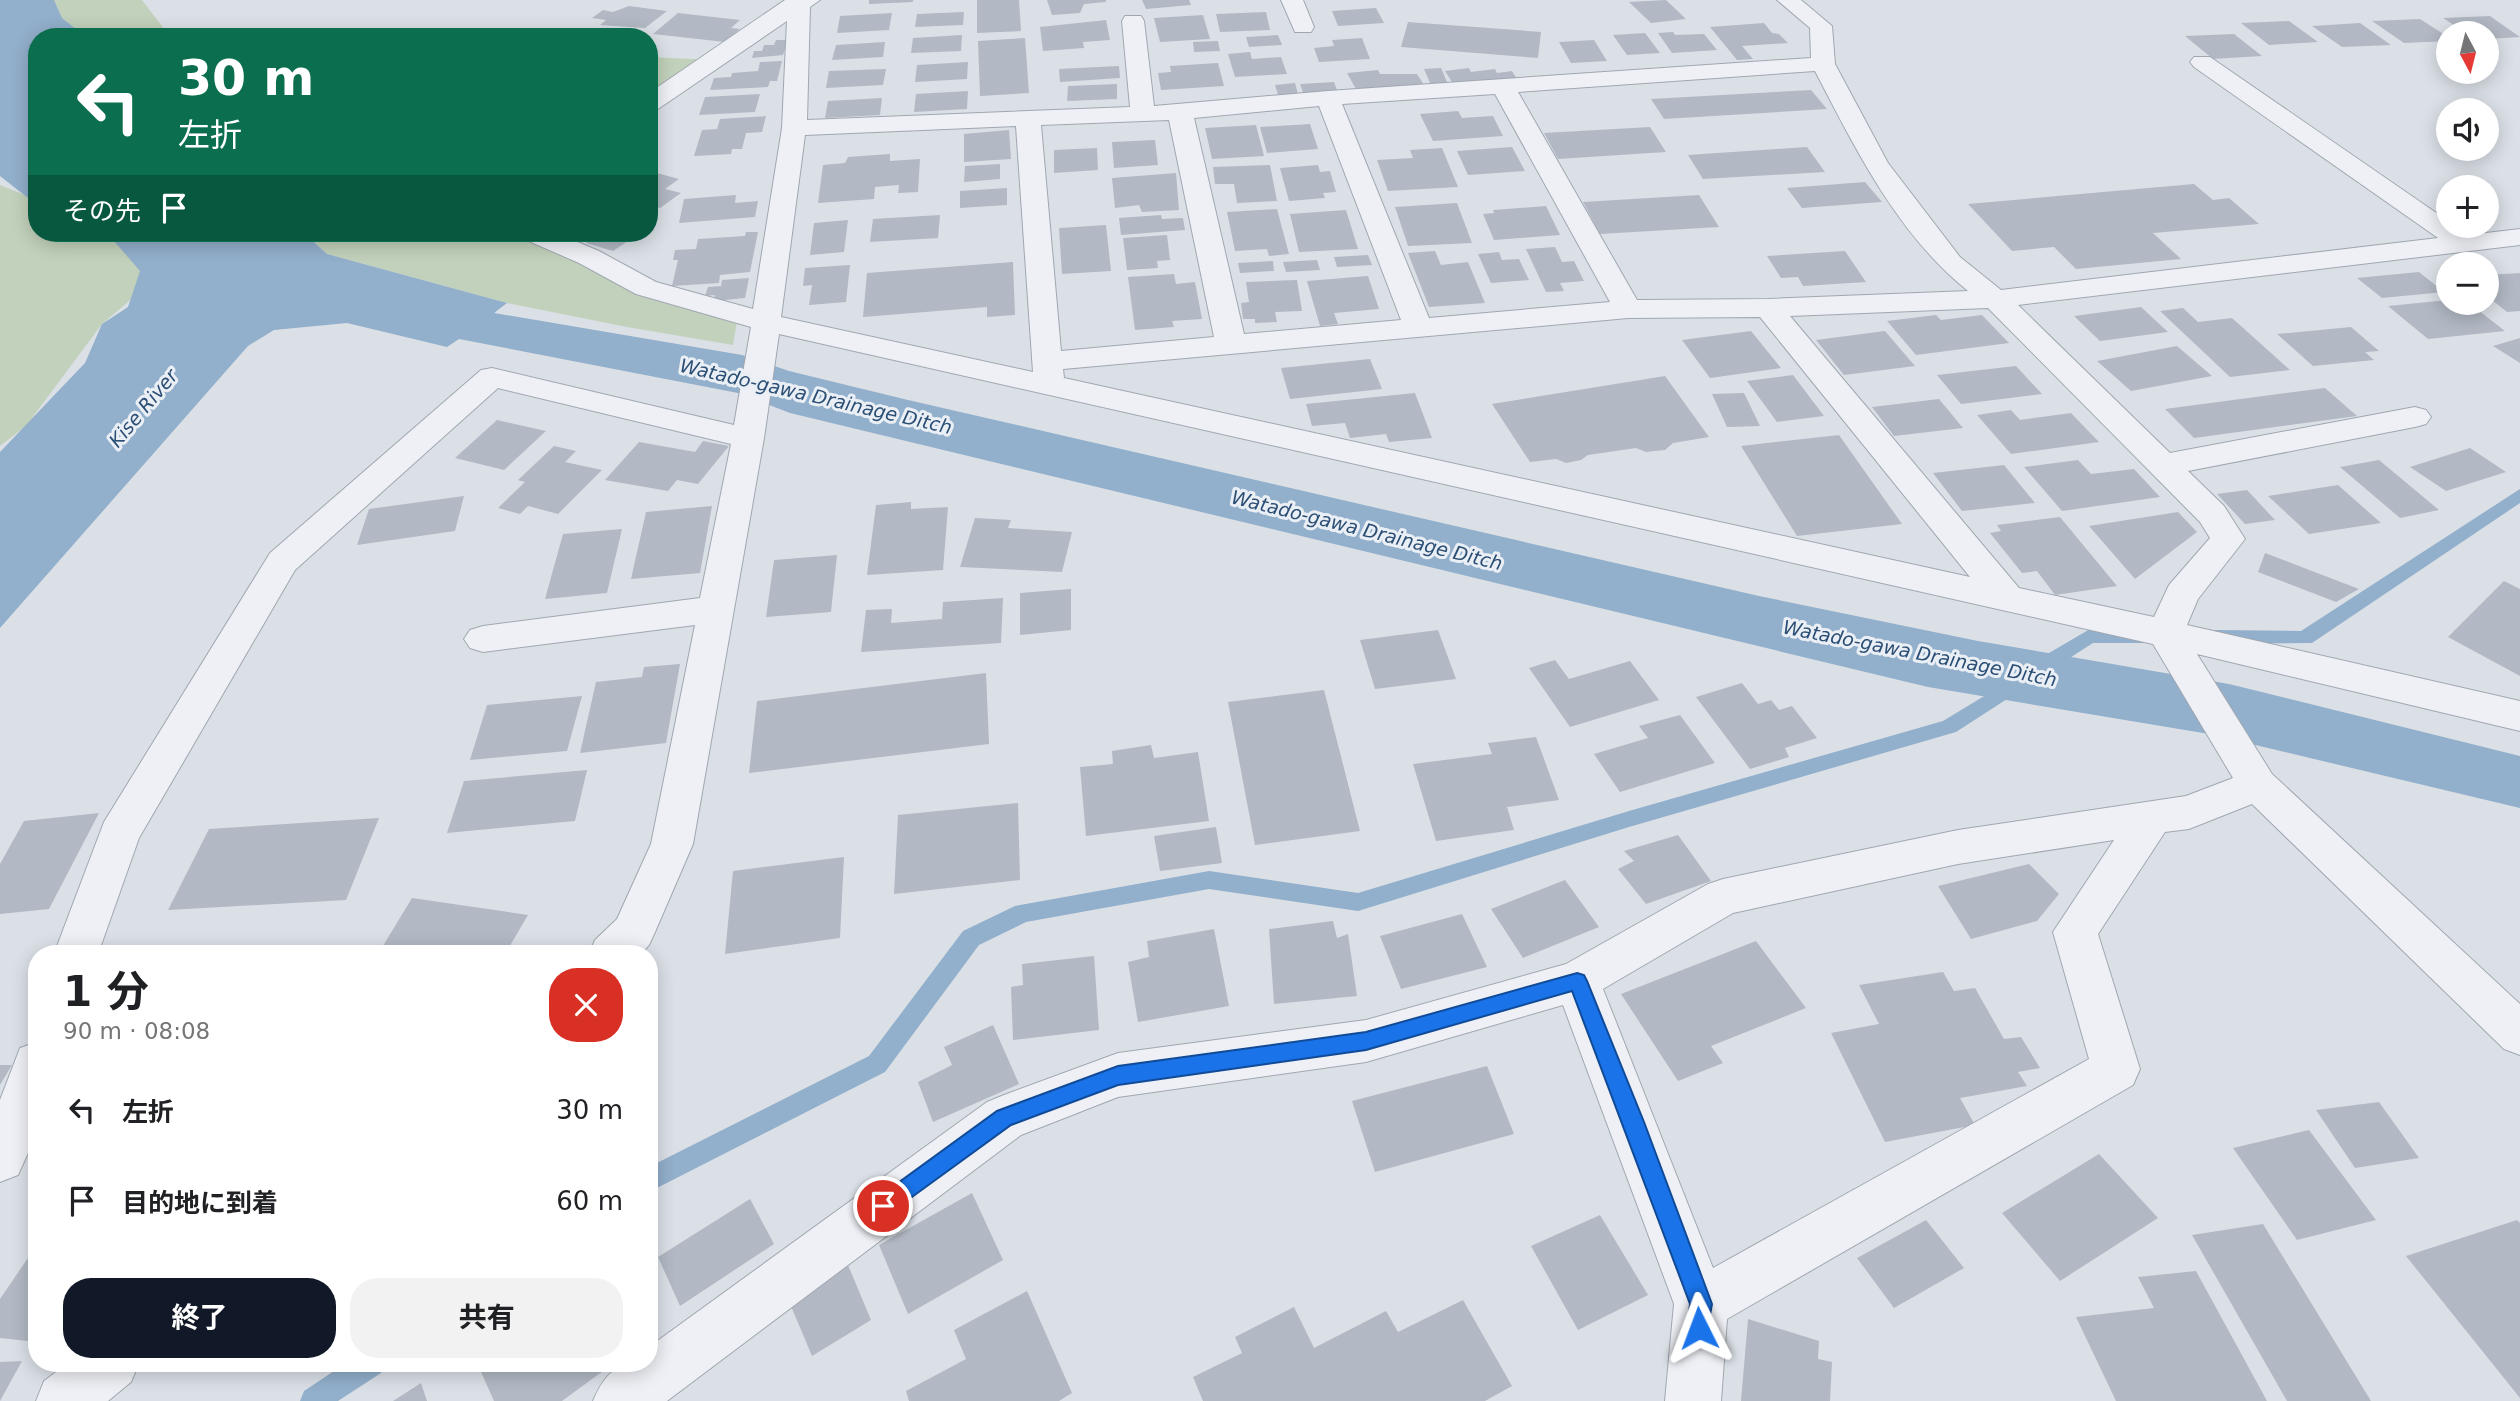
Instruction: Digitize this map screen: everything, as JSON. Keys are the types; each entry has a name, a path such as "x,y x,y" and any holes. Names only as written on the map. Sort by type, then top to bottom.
{"street":[{"path":"1292,0 1303,27"},
{"path":"1788,0 1821,26 1823,64 1876,166 1950,263 1995,299 2163,465 2212,514 2228,539 2182,594 2165,633"},
{"path":"658,98 801,1"},
{"path":"620,945 633,932 671,844 748,438 766,322 794,128 801,1"},
{"path":"1133,21 1143,114"},
{"path":"2202,61 2464,244"},
{"path":"794,128 1180,112 1328,98 1823,64"},
{"path":"1503,86 1628,309"},
{"path":"1328,98 1418,327"},
{"path":"1180,112 1231,345"},
{"path":"1028,119 1048,373"},
{"path":"1048,373 1231,345 1628,309 1768,308 1995,299 2520,237"},
{"path":"555,242 646,288 766,322 1048,373 2520,716"},
{"path":"1768,308 2007,598"},
{"path":"79,945 119,834 282,562 492,377 748,438"},
{"path":"2163,465 2415,417"},
{"path":"483,639 716,609"},
{"path":"2165,633 2258,785 2520,1034"},
{"path":"621,1401 1004,1118 1118,1075 1366,1041 1577,981 1723,897 1958,847 2189,812 2258,785"},
{"path":"1701,1304 2116,1069 2075,932 2152,818"},
{"path":"1577,981 1634,1122 1701,1304 1693,1401"},
{"path":"0,1158 7,1148 28,1089"},
{"path":"64,1401 100,1372"}],"green space":[{"path":"54,0 142,0 163,28 75,28 62,18"},
{"path":"658,57 714,60 658,98"},
{"path":"0,185 28,196 28,242 116,242 160,275 102,324 26,426 0,446"},
{"path":"314,242 559,242 738,315 733,345 507,303 327,254"}],"water":[{"path":"0,0 54,0 62,18 75,28 28,28 28,198 0,176"},
{"path":"115,242 314,242 327,254 507,303 494,313 742,355 789,371 908,400 1759,596 1978,641 2229,684 2520,756 2520,808 2209,734 1928,687 790,413 738,393 459,339 447,347 347,323 274,330 248,346 0,628 0,452 85,363 102,324 128,307 140,271"}],"building":[{"path":"869,0 913,0 913,2 869,4"},
{"path":"977,0 1019,0 1021,31 977,33"},
{"path":"1047,0 1106,2 1084,4 1080,13 1052,15"},
{"path":"1142,0 1189,0 1191,5 1146,9"},
{"path":"1666,0 1686,19 1651,23 1629,2"},
{"path":"629,6 667,11 645,28 600,25 606,20 592,18 603,10 613,12"},
{"path":"1376,8 1384,23 1338,26 1332,11"},
{"path":"964,12 963,25 915,27 917,14"},
{"path":"1266,12 1270,30 1220,32 1216,14"},
{"path":"678,13 740,20 731,28 740,29 725,42 658,35 658,30"},
{"path":"892,13 889,30 837,33 840,16"},
{"path":"1203,15 1210,39 1160,42 1154,18"},
{"path":"2490,16 2497,21 2448,21 2443,18"},
{"path":"2420,19 2436,29 2436,42 2404,43 2372,21"},
{"path":"1106,20 1110,40 1083,42 1084,48 1043,51 1040,27"},
{"path":"2289,21 2318,42 2269,45 2241,23"},
{"path":"1408,22 1541,32 1538,58 1401,47"},
{"path":"2499,22 2520,37 2499,38"},
{"path":"1764,23 1772,33 1779,34 1788,43 1742,46 1753,59 1737,60 1710,27"},
{"path":"2360,23 2391,45 2342,47 2312,26"},
{"path":"1673,32 1675,35 1704,34 1717,50 1672,53 1658,33"},
{"path":"1645,33 1660,53 1627,55 1613,35"},
{"path":"2234,34 2262,56 2213,59 2185,36"},
{"path":"962,35 961,51 911,53 913,38"},
{"path":"1278,35 1282,45 1249,47 1246,37"},
{"path":"1025,38 1029,93 980,96 978,41"},
{"path":"1362,38 1370,59 1319,62 1314,48 1334,46 1332,40"},
{"path":"776,40 788,40 783,55 752,58 754,51 762,51 764,45 774,45"},
{"path":"1594,40 1607,61 1571,63 1559,42"},
{"path":"1218,41 1220,51 1194,52 1193,42"},
{"path":"885,42 883,57 832,60 836,45"},
{"path":"1250,52 1252,59 1281,57 1287,74 1235,77 1228,54"},
{"path":"782,61 777,81 770,81 768,87 710,90 714,78 731,77 732,73 758,71 760,62"},
{"path":"968,62 967,79 915,82 917,65"},
{"path":"1218,63 1224,86 1161,90 1158,73 1171,72 1170,66"},
{"path":"1119,66 1120,78 1060,82 1059,69"},
{"path":"1441,68 1448,84 1431,85 1424,69"},
{"path":"1469,68 1471,72 1495,69 1497,73 1512,71 1517,79 1454,85 1445,71"},
{"path":"886,69 883,85 826,88 829,71"},
{"path":"1378,70 1380,74 1417,74 1424,85 1357,91 1347,73"},
{"path":"1334,82 1338,93 1304,95 1300,84"},
{"path":"1295,83 1298,94 1278,95 1275,85"},
{"path":"1117,84 1117,99 1067,101 1068,86"},
{"path":"1811,90 1827,109 1664,119 1651,99"},
{"path":"968,91 967,109 914,112 916,94"},
{"path":"760,94 755,112 699,115 705,97"},
{"path":"882,98 880,115 825,118 828,101"},
{"path":"1458,111 1462,118 1493,116 1503,136 1433,141 1420,114"},
{"path":"766,116 762,132 746,133 742,149 732,149 731,154 694,156 702,130 717,129 720,119"},
{"path":"1310,124 1318,149 1267,153 1260,127"},
{"path":"1256,125 1264,156 1212,159 1205,128"},
{"path":"1650,127 1666,152 1558,159 1544,133"},
{"path":"1009,130 1011,159 964,162 964,134"},
{"path":"1155,140 1158,165 1114,168 1112,142"},
{"path":"1512,147 1525,171 1468,175 1457,151"},
{"path":"1807,147 1825,172 1703,179 1688,155"},
{"path":"1097,148 1098,170 1054,173 1054,150"},
{"path":"1442,148 1458,187 1388,191 1377,160 1413,158 1410,150"},
{"path":"890,154 890,161 920,159 918,192 898,193 899,185 875,187 874,199 818,203 823,165 845,163 848,157"},
{"path":"1000,164 1000,179 964,182 965,166"},
{"path":"1270,165 1277,201 1237,203 1234,184 1215,184 1213,167"},
{"path":"1318,165 1320,172 1330,171 1336,192 1323,193 1325,198 1289,201 1280,168"},
{"path":"658,173 679,179 665,189 681,193 660,208"},
{"path":"1176,173 1179,210 1142,212 1139,205 1115,208 1112,178"},
{"path":"1865,182 1882,202 1802,208 1787,188"},
{"path":"2194,184 2213,200 2229,198 2259,224 2153,233 2181,259 2076,269 2054,247 2012,251 1968,204"},
{"path":"1007,188 1007,205 960,208 960,191"},
{"path":"736,195 735,203 758,201 755,217 679,223 684,199"},
{"path":"1699,195 1719,227 1600,234 1583,202"},
{"path":"1457,203 1472,243 1408,246 1395,207"},
{"path":"1546,206 1560,235 1494,240 1483,214 1494,213 1493,210"},
{"path":"1277,209 1289,254 1269,256 1267,249 1235,251 1227,212"},
{"path":"1346,210 1358,249 1299,252 1290,214"},
{"path":"940,215 938,238 870,242 873,219"},
{"path":"1161,215 1162,219 1183,218 1185,230 1121,235 1119,218"},
{"path":"848,220 844,252 810,255 814,223"},
{"path":"1106,225 1111,271 1062,274 1059,228"},
{"path":"746,232 758,232 750,272 720,275 719,283 672,286 678,260 673,260 675,250 696,249 698,239 745,236"},
{"path":"1167,235 1170,260 1157,261 1158,268 1127,270 1123,238"},
{"path":"588,242 626,242 613,251"},
{"path":"1555,247 1562,262 1574,261 1584,281 1560,283 1564,291 1546,292 1526,249"},
{"path":"1435,251 1441,265 1468,262 1485,303 1429,307 1408,253"},
{"path":"1845,251 1866,282 1803,286 1798,277 1781,278 1767,256"},
{"path":"1499,252 1502,260 1519,259 1529,280 1491,283 1478,254"},
{"path":"1368,255 1372,265 1337,267 1334,257"},
{"path":"1317,260 1320,270 1286,272 1283,262"},
{"path":"1273,261 1274,271 1240,273 1238,263"},
{"path":"1013,262 1015,315 987,317 987,307 863,317 867,273"},
{"path":"850,265 846,302 809,305 812,285 803,286 805,268"},
{"path":"2419,272 2436,286 2436,293 2382,298 2357,278"},
{"path":"2520,273 2520,311 2507,312 2499,306 2499,274"},
{"path":"1174,274 1176,284 1195,282 1202,319 1172,321 1174,327 1135,330 1128,277"},
{"path":"1368,276 1379,309 1334,313 1338,324 1320,326 1307,281"},
{"path":"749,278 745,298 714,301 715,295 705,296 708,287 721,286 722,280"},
{"path":"1297,280 1302,311 1275,312 1277,322 1255,323 1255,319 1243,319 1241,303 1249,302 1246,282"},
{"path":"2436,301 2436,315 2484,315 2505,331 2428,339 2388,306"},
{"path":"2141,307 2168,332 2100,341 2074,316"},
{"path":"2183,308 2198,322 2232,318 2290,370 2230,377 2160,311"},
{"path":"1936,315 1941,320 1982,315 2009,343 1916,355 1887,321"},
{"path":"2351,327 2379,351 2365,352 2374,360 2313,366 2277,334"},
{"path":"1751,331 1781,368 1710,378 1682,340"},
{"path":"1885,331 1915,366 1844,375 1816,340"},
{"path":"2520,338 2520,363 2493,346"},
{"path":"2177,346 2212,376 2131,391 2097,361"},
{"path":"1370,359 1382,389 1290,399 1281,368"},
{"path":"2016,366 2042,394 1961,404 1937,375"},
{"path":"1793,375 1824,416 1777,422 1747,381"},
{"path":"1665,376 1709,437 1673,443 1665,450 1646,452 1636,448 1588,455 1581,460 1566,463 1556,459 1530,462 1492,404"},
{"path":"2325,388 2357,416 2194,438 2165,409"},
{"path":"1415,393 1432,438 1389,442 1386,434 1350,438 1345,423 1312,426 1306,404"},
{"path":"1744,393 1760,426 1727,427 1712,394"},
{"path":"1939,399 1963,428 1894,436 1872,407"},
{"path":"2011,410 2020,420 2071,413 2099,442 2011,454 1977,415"},
{"path":"497,420 546,431 504,470 455,458"},
{"path":"1839,435 1902,524 1797,536 1741,446"},
{"path":"703,441 729,446 698,484 677,480 668,491 605,480 639,442 695,452"},
{"path":"554,446 576,451 565,462 602,470 558,514 528,506 520,514 498,508 525,482 518,480"},
{"path":"2470,448 2506,472 2446,491 2410,467"},
{"path":"2078,460 2091,474 2134,469 2160,497 2062,511 2024,467"},
{"path":"2379,460 2439,510 2400,518 2340,467"},
{"path":"2004,465 2035,503 1962,511 1933,473"},
{"path":"2338,485 2381,523 2309,534 2268,496"},
{"path":"2247,490 2275,520 2245,524 2217,494"},
{"path":"464,496 455,531 357,545 369,509"},
{"path":"911,502 911,509 948,507 943,570 867,575 876,505"},
{"path":"712,506 700,573 631,579 646,512"},
{"path":"2178,512 2197,532 2135,579 2089,526"},
{"path":"2060,517 2117,586 2055,595 2037,571 2022,573 1990,533 2001,531 1997,525"},
{"path":"975,518 1011,520 1008,528 1072,532 1062,572 960,567"},
{"path":"622,529 607,593 545,599 563,534"},
{"path":"2265,553 2359,589 2336,602 2258,572"},
{"path":"837,555 831,612 766,617 774,560"},
{"path":"2504,581 2520,589 2520,676 2448,637"},
{"path":"1071,589 1071,630 1020,635 1020,593"},
{"path":"1003,598 1001,643 861,652 866,610 892,609 891,623 942,619 943,602"},
{"path":"1438,630 1456,679 1375,689 1360,640"},
{"path":"1555,660 1569,679 1630,661 1659,700 1570,727 1529,668"},
{"path":"680,664 666,743 580,753 596,682 642,677 644,667"},
{"path":"986,673 989,744 749,773 757,701"},
{"path":"1742,683 1758,704 1771,700 1779,710 1792,706 1817,738 1785,748 1789,757 1750,769 1696,697"},
{"path":"1324,690 1360,831 1255,845 1228,702"},
{"path":"582,696 567,751 470,760 487,705"},
{"path":"1680,715 1715,763 1620,792 1594,754 1648,738 1639,726"},
{"path":"1536,737 1559,800 1507,807 1514,830 1436,841 1413,764 1492,754 1488,743"},
{"path":"1151,745 1154,758 1198,752 1209,821 1086,836 1080,767 1113,764 1112,751"},
{"path":"587,770 575,821 447,833 464,781"},
{"path":"1018,803 1020,880 894,894 898,815"},
{"path":"99,813 49,909 0,914 0,864 24,821"},
{"path":"379,818 346,900 168,910 209,829"},
{"path":"1216,827 1222,863 1160,871 1154,836"},
{"path":"1678,835 1711,881 1646,904 1618,869 1634,861 1624,851"},
{"path":"844,857 840,938 725,954 733,871"},
{"path":"2029,864 2059,894 2037,921 1971,939 1938,886"},
{"path":"1565,880 1599,927 1523,958 1491,909"},
{"path":"412,898 528,915 510,945 383,945"},
{"path":"1462,914 1487,967 1401,989 1380,936"},
{"path":"1333,921 1337,938 1348,934 1357,996 1274,1004 1269,929"},
{"path":"1214,929 1229,1006 1138,1022 1128,962 1149,957 1147,941"},
{"path":"1756,941 1806,1008 1711,1046 1723,1063 1678,1081 1621,994"},
{"path":"1094,956 1099,1030 1013,1040 1011,987 1023,985 1022,964"},
{"path":"1943,972 1954,991 1975,988 2004,1039 2021,1037 2040,1068 2018,1072 2027,1086 1960,1098 1975,1125 1885,1142 1831,1033 1879,1024 1859,985"},
{"path":"993,1025 1019,1084 933,1122 918,1082 952,1065 944,1047"},
{"path":"0,1065 12,1065 0,1085"},
{"path":"1487,1066 1514,1134 1375,1172 1352,1101"},
{"path":"2379,1102 2419,1158 2355,1168 2316,1110"},
{"path":"2309,1130 2376,1220 2297,1240 2233,1148"},
{"path":"2099,1154 2158,1218 2060,1281 2002,1213"},
{"path":"972,1193 1003,1260 908,1314 879,1245"},
{"path":"750,1199 774,1244 680,1306 658,1257"},
{"path":"1600,1215 1648,1295 1578,1330 1531,1246"},
{"path":"1926,1220 1964,1268 1894,1308 1857,1258"},
{"path":"2517,1220 2520,1223 2520,1398 2406,1256"},
{"path":"2263,1224 2371,1401 2287,1401 2192,1235"},
{"path":"28,1258 28,1341 0,1338 0,1299"},
{"path":"848,1265 871,1320 812,1356 788,1299"},
{"path":"2196,1271 2267,1401 2116,1401 2076,1317 2154,1308 2138,1277"},
{"path":"1027,1291 1072,1393 1059,1401 909,1401 906,1391 966,1359 954,1330"},
{"path":"1463,1300 1512,1386 1485,1401 1203,1401 1193,1377 1242,1353 1235,1337 1294,1307 1314,1348 1386,1311 1398,1332"},
{"path":"1748,1319 1819,1341 1818,1359 1832,1362 1830,1401 1741,1401"},
{"path":"22,1361 0,1401 0,1362"},
{"path":"481,1372 602,1372 562,1401 494,1401"},
{"path":"421,1383 427,1401 393,1401"}],"waterway":[{"path":"2215,637 2305,638 2520,495"},
{"name":"Watado-gawa Drainage Ditch","path":"2039,668 2090,636 2143,636"},
{"name":"Watado-gawa Drainage Ditch","path":"658,1175 877,1064 971,938 1023,913 1209,880 1358,902 1629,819 1949,727 2014,685"},
{"path":"314,1401 358,1372"}],"route":[{"path":"883,1206 1004,1118 1118,1075 1366,1041 1577,981 1634,1122 1701,1304 1699,1328"}],"water label":[{"name":"Kise River","path":"143,408"}]}
